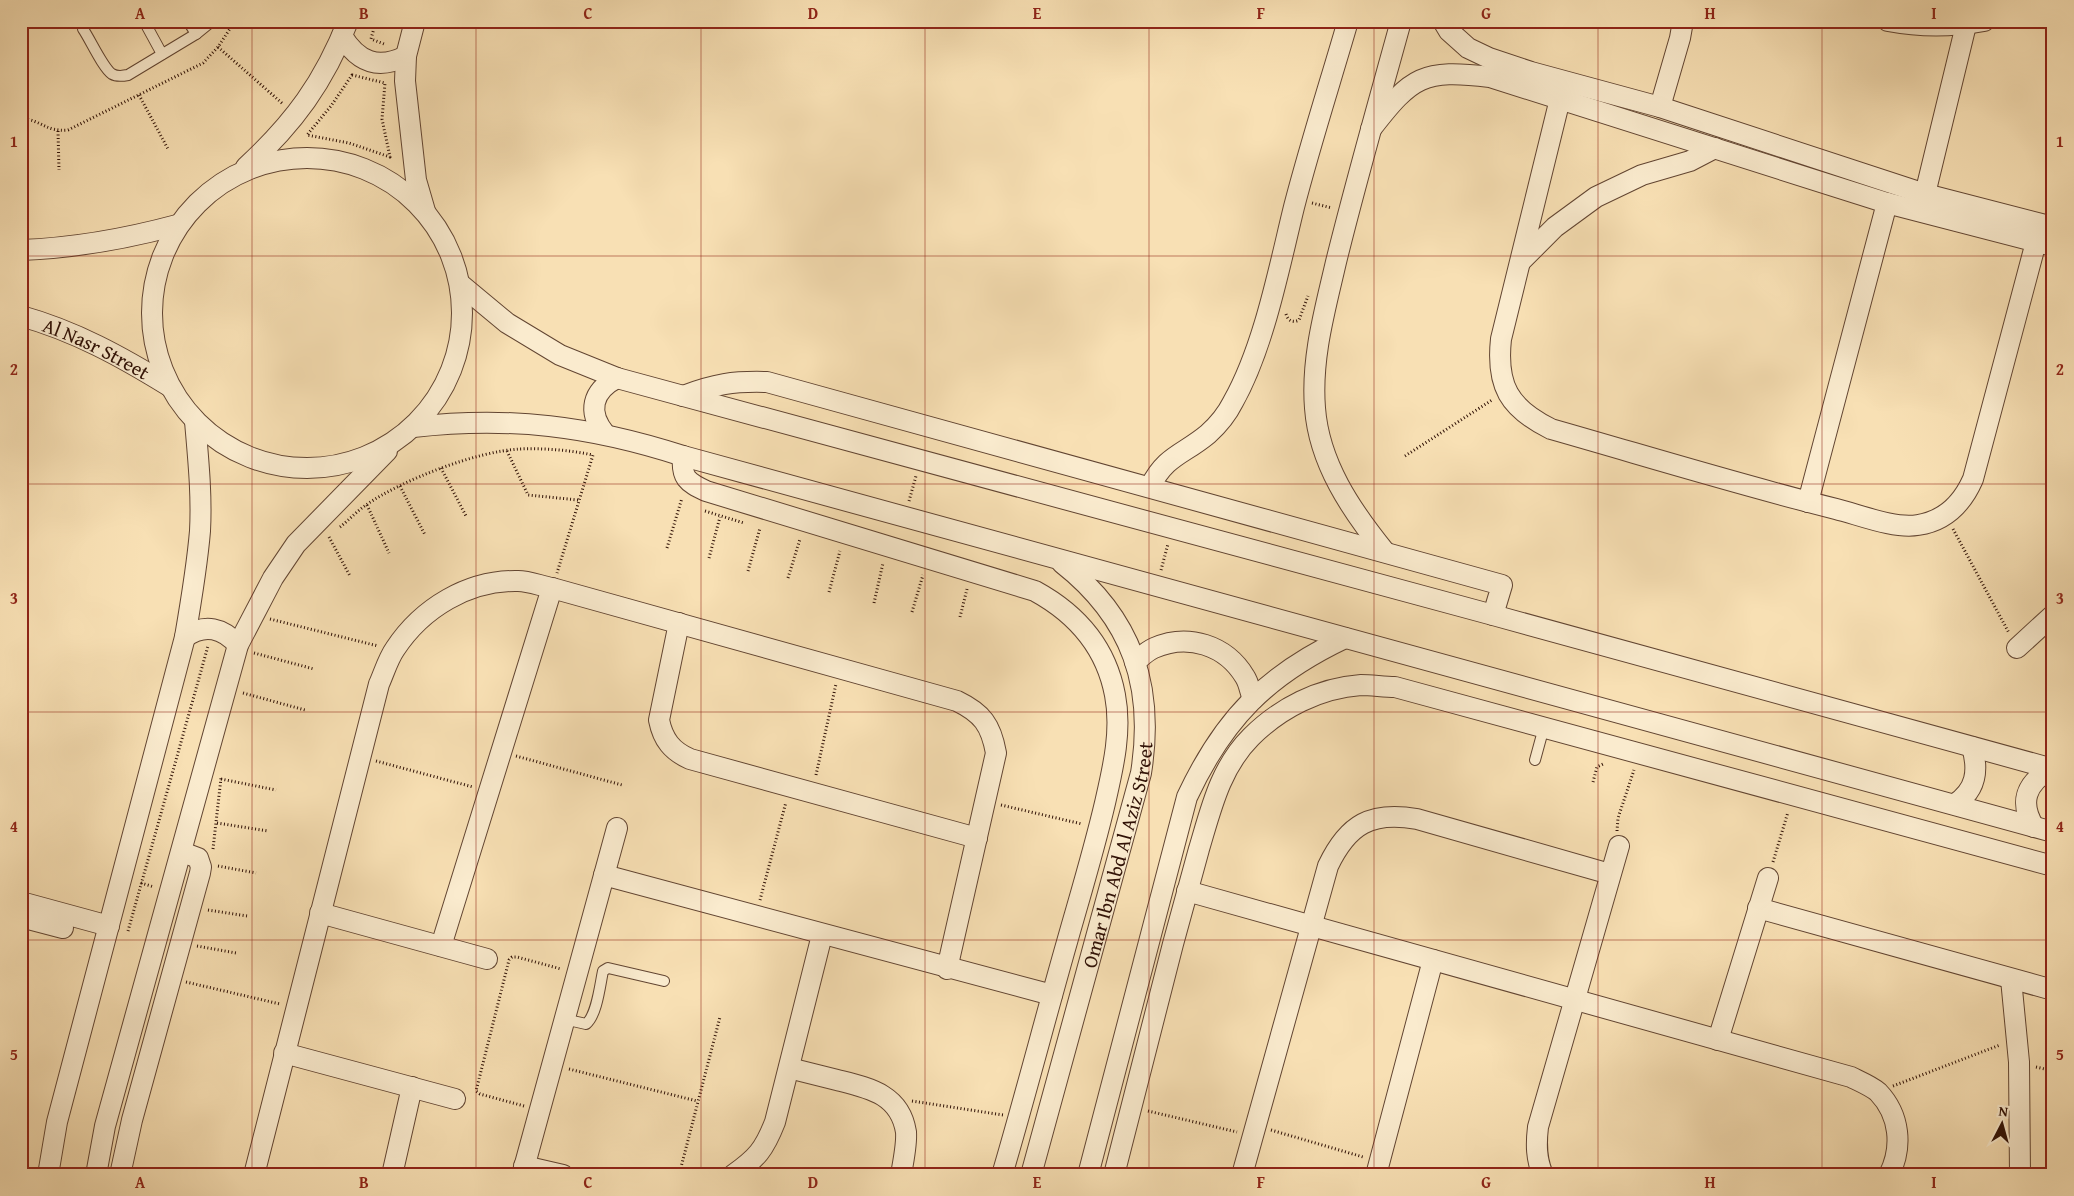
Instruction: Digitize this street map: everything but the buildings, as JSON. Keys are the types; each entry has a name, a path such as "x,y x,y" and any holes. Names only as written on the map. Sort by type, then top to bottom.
{"street":[{"path":"415,21 406,56 405,81 416,180 425,212"},
{"path":"1150,487 1156,475 1167,462 1207,435 1221,421 1243,382 1305,201 1348,21"},
{"path":"1385,552 1361,523 1341,492 1324,452 1315,409 1314,365 1322,322 1336,212 1371,129 1401,21"},
{"path":"1443,21 1449,31 1468,48 1488,58 1531,72 1660,107 1925,194 2053,227"},
{"path":"1660,107 1683,21"},
{"path":"1888,21 1922,26 1975,23 1925,194"},
{"path":"346,29 349,47 358,56 382,63 395,62 406,56"},
{"path":"346,29 323,76 296,116 269,146 239,173 204,196 177,225 159,263 151,305 154,346 169,386 195,420 224,444 257,460 294,468 331,466 367,456 406,432 450,423 517,423 605,434 640,442 683,456 2044,829"},
{"path":"1371,129 1393,101 1414,82 1436,74 1462,73 1490,77 1560,99 1715,148 1888,203 2044,244 1973,479 1967,494 1957,506 1933,522 1916,525 1896,524 1808,502 1551,429 1531,419 1514,404 1506,391 1501,377 1499,360 1501,339 1560,99"},
{"path":"1520,262 1555,226 1596,197 1642,175 1690,161 1715,148"},
{"path":"96,1175 105,1126 182,852 273,578 296,544 406,432 445,386 461,336 460,284 447,246 425,212 394,184 358,166 318,158 277,160 239,173"},
{"path":"1808,502 1888,203"},
{"path":"21,250 95,244 137,236 177,225"},
{"path":"460,284 507,323 552,350 617,378 1493,615 2051,769"},
{"name":"Al Nasr Street","path":"21,316 44,322 87,340 129,361 169,386"},
{"path":"605,434 596,420 594,403 599,392 606,384 617,378"},
{"path":"683,396 711,385 739,381 767,382 1502,585 1493,615"},
{"path":"48,1175 56,1122 185,637 195,584 200,530 195,420"},
{"path":"683,456 682,468 688,481 715,494 1020,586 1050,600 1073,616 1090,634 1103,659 1115,694 1118,715 1113,767 1098,832 1002,1175"},
{"name":"Omar Ibn Abd Al Aziz Street","path":"1031,1175 1141,773 1145,745 1146,717 1142,689 1135,662 1122,631 1104,603 1081,578 1054,557"},
{"path":"254,1175 379,684 394,650 417,620 447,598 482,585 519,581 552,588 957,701 972,709 985,721 993,736 996,753 947,969"},
{"path":"441,946 552,588"},
{"path":"2017,648 2053,615"},
{"path":"679,623 659,720 662,733 668,745 678,754 690,759 976,838"},
{"path":"185,637 193,631 213,628 250,647"},
{"path":"1088,1175 1187,797 1217,740 1253,699 1286,670 1315,652 1346,638"},
{"path":"1135,662 1152,648 1173,642 1195,641 1216,648 1233,660 1246,678 1253,699"},
{"path":"1114,1175 1187,891 1213,800 1232,761 1250,738 1271,718 1296,703 1328,691 1361,685 1395,687 2053,866"},
{"path":"1602,743 1612,711"},
{"path":"1955,804 1965,798 1976,774 1976,760 1972,747"},
{"path":"2044,829 2028,817 2026,806 2028,790 2036,777 2051,769"},
{"path":"1242,1175 1328,866 1338,846 1353,829 1373,819 1395,816 1418,819 1610,874"},
{"path":"563,1175 523,1170 616,828"},
{"path":"1098,832 1121,844"},
{"path":"1543,1175 1536,1151 1538,1127 1619,846"},
{"path":"120,1175 132,1120 200,873 201,867 198,858 182,852"},
{"path":"604,875 947,969 1052,995"},
{"path":"1718,1040 1768,878"},
{"path":"1187,891 1851,1077 1877,1092 1894,1116 1899,1142 1890,1175"},
{"path":"21,902 107,932"},
{"path":"1758,908 2053,990"},
{"path":"320,913 487,959"},
{"path":"21,916 107,932"},
{"path":"733,1175 753,1161 767,1143 775,1122 822,935"},
{"path":"1378,1168 1433,960"},
{"path":"2010,979 2019,1062 2020,1175"},
{"path":"1127,1030 1149,1035"},
{"path":"284,1054 455,1099"},
{"path":"788,1068 872,1089 885,1096 895,1107 902,1120 906,1134 901,1175"},
{"path":"392,1175 412,1087"}],"lane":[{"path":"83,21 84,29 112,73 122,76 128,75 196,34 212,21"},
{"path":"144,21 162,54"},
{"path":"188,21 196,34"},
{"path":"1535,760 1544,727"},
{"path":"564,1018 586,1024 590,1021 594,1014 603,971 608,968 664,981"}],"path":[{"path":"21,118 30,119 47,128 58,131 68,130 203,63 218,47 235,21"},
{"path":"376,21 371,38 388,46"},
{"path":"218,47 296,116"},
{"path":"352,75 385,83 382,119 390,157 349,143 307,135 332,106 352,75"},
{"path":"139,95 168,149"},
{"path":"58,131 59,170"},
{"path":"1305,201 1311,212"},
{"path":"1305,201 1336,212"},
{"path":"1286,312 1288,318 1293,322 1299,320 1310,288"},
{"path":"1405,456 1506,391"},
{"path":"323,542 367,505 400,486 441,468 519,449 550,450 593,455 552,588"},
{"path":"507,451 528,496 578,500"},
{"path":"905,516 921,461"},
{"path":"441,468 466,516"},
{"path":"667,548 688,481"},
{"path":"400,486 425,535"},
{"path":"367,505 389,553"},
{"path":"1946,515 2017,648"},
{"path":"710,558 720,516"},
{"path":"748,571 760,528"},
{"path":"1156,586 1172,529"},
{"path":"329,537 350,576"},
{"path":"788,578 800,539"},
{"path":"829,592 840,551"},
{"path":"874,603 883,563"},
{"path":"912,612 922,575"},
{"path":"960,618 967,588"},
{"path":"272,610 267,618 394,650"},
{"path":"126,940 206,648 211,644"},
{"path":"252,661 250,647 314,669"},
{"path":"812,793 839,668"},
{"path":"240,702 245,685"},
{"path":"242,693 305,710"},
{"path":"501,752 622,785"},
{"path":"360,757 489,792"},
{"path":"1618,818 1634,770"},
{"path":"212,857 223,772"},
{"path":"221,779 276,790"},
{"path":"756,917 790,787"},
{"path":"985,802 1098,832"},
{"path":"1775,856 1788,812"},
{"path":"217,822 268,832"},
{"path":"211,865 256,873"},
{"path":"121,877 171,893"},
{"path":"204,909 247,916"},
{"path":"193,955 198,937"},
{"path":"196,946 236,953"},
{"path":"539,1110 480,1094 476,1091 508,960 512,957 517,957 577,973"},
{"path":"183,991 188,973"},
{"path":"186,982 296,1008"},
{"path":"679,1175 720,1017"},
{"path":"1877,1092 2017,1039"},
{"path":"551,1065 697,1101"},
{"path":"885,1096 1019,1117"},
{"path":"1130,1107 1255,1130 1378,1168"}]}
